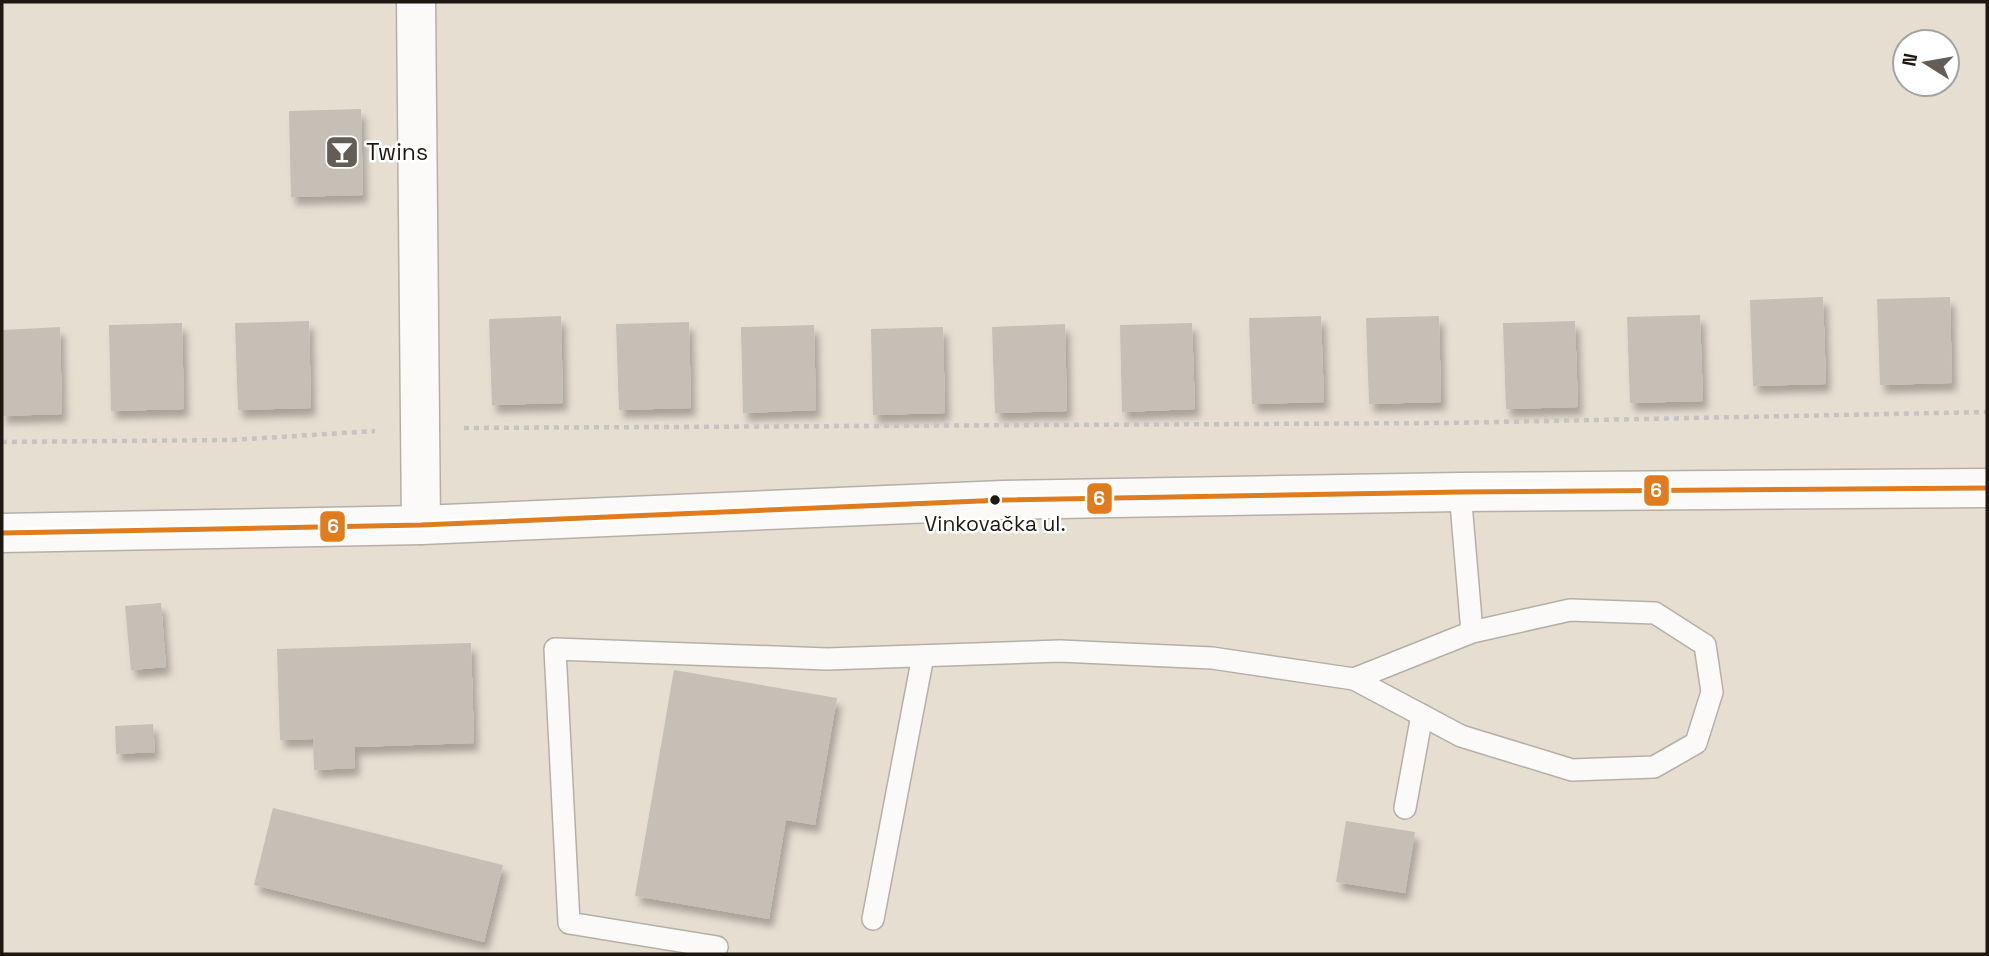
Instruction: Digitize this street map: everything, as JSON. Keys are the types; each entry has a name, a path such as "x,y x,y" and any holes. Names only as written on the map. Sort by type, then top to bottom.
{"main road":[{"path":"416,2 421,526"},
{"path":"2,533 421,526 1003,500 1460,492 1987,488"}],"lane":[{"path":"1460,492 1472,632"},
{"path":"717,947 569,923 555,649 827,659 1060,651 1212,658 1353,679 1461,736 1572,770 1654,767 1696,743 1712,692 1705,645 1655,613 1570,610 1472,632 1353,679"},
{"path":"873,919 923,656"},
{"path":"1405,808 1422,715"}],"path":[{"path":"2,442 231,440 420,428 1447,423 1987,412"}],"building":[{"path":"361,109 363,195 291,197 289,111"},
{"path":"1823,297 1826,384 1753,386 1750,300"},
{"path":"1950,297 1952,383 1880,385 1877,299"},
{"path":"1700,315 1703,401 1630,403 1627,317"},
{"path":"561,316 563,403 492,405 489,319"},
{"path":"1321,316 1324,402 1252,404 1249,318"},
{"path":"1439,316 1441,402 1369,404 1366,318"},
{"path":"309,321 311,408 238,410 235,323"},
{"path":"1575,321 1578,407 1506,409 1503,323"},
{"path":"689,322 691,408 619,410 616,324"},
{"path":"182,323 184,409 111,411 109,325"},
{"path":"1192,323 1195,409 1122,412 1120,325"},
{"path":"1065,324 1067,411 995,413 992,327"},
{"path":"814,325 816,410 743,413 741,327"},
{"path":"60,327 62,414 2,416 2,330"},
{"path":"943,327 945,413 873,415 871,329"},
{"path":"161,603 166,667 131,670 125,606"},
{"path":"471,643 474,743 355,747 355,768 314,770 313,739 280,740 277,649"},
{"path":"674,670 837,698 815,825 786,820 769,919 635,896"},
{"path":"153,724 155,752 116,754 115,726"},
{"path":"273,808 503,865 484,942 254,885"},
{"path":"1346,821 1415,832 1405,893 1336,882"}],"transit line":[{"name":"6","path":"2,533 421,525 1003,500 1460,492 1987,488"}],"place":[{"name":"Twins","path":"342,152"},
{"name":"Vinkovačka ul.","path":"995,500"}]}
